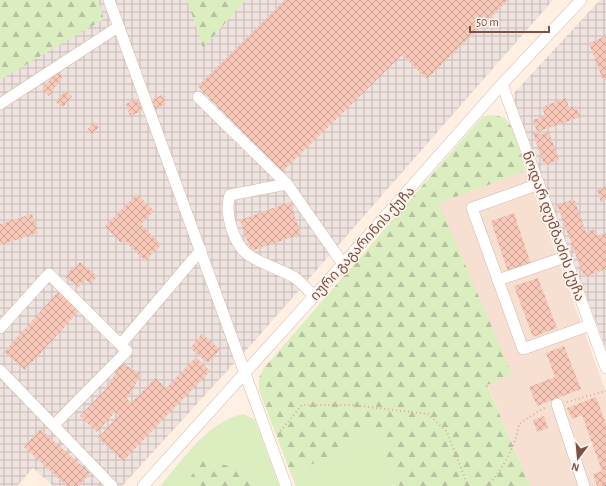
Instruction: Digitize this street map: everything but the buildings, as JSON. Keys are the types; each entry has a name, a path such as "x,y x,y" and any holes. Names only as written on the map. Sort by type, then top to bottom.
{"street":[{"path":"109,0 286,486"},
{"name":"იური გაგარინის ქუჩა","path":"143,486 343,264 502,84 581,0"},
{"path":"0,104 118,27"},
{"name":"ნოდარ დუმბაძის ქუჩა","path":"502,84 606,368"},
{"path":"198,97 287,184 343,264"},
{"path":"287,184 230,195 228,201 231,225 239,243 247,253 295,278 314,296"},
{"path":"539,184 472,208 498,280 523,349 590,325"},
{"path":"121,344 201,250"},
{"path":"498,280 565,257"},
{"path":"0,328 49,274 127,351 54,425"},
{"path":"0,370 112,486"},
{"path":"558,404 584,486"}],"path":[{"path":"487,486 494,480 518,436 519,424 542,409 606,390"},
{"path":"271,442 302,405 353,405 428,414 447,432 468,486"}],"shaded area":[{"path":"0,0 553,0 258,337 122,486 53,486 33,468 17,486 0,486"},
{"path":"600,0 606,0 606,349 515,104 514,93"},
{"path":"526,171 606,392 606,486 530,486 487,384 511,374 439,203"}],"green space":[{"path":"0,0 98,0 104,19 0,80"},
{"path":"187,0 246,0 203,48"},
{"path":"495,115 505,118 513,129 526,171 439,203 512,374 487,385 530,486 399,486 371,418 336,453 291,474 259,390 259,378 263,369 483,116"},
{"path":"244,414 255,420 279,486 260,486 251,472 193,475 185,486 160,486 197,442 219,424"},
{"path":"371,418 399,486 296,486 291,474 336,453"},
{"path":"202,459 251,472 260,486 185,486"}]}
